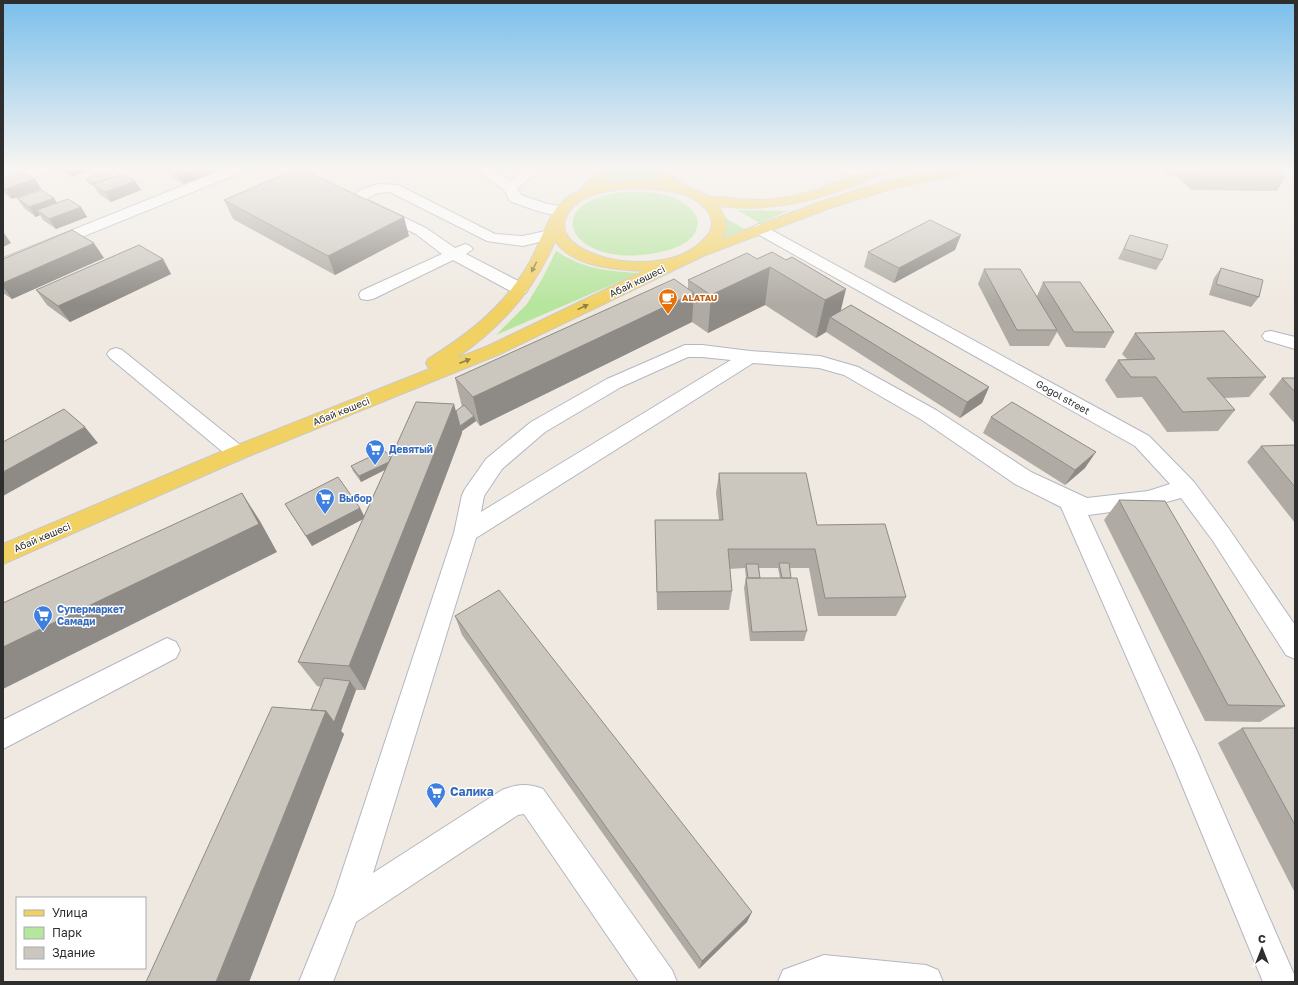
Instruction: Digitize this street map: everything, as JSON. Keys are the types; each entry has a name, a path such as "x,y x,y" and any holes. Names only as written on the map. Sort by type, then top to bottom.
{"main road":[{"path":"697,254 711,244 718,232 719,221 715,213"},
{"path":"729,213 748,223"},
{"path":"560,215 557,232 565,244 579,254 600,262 625,266 651,266 676,262 697,254 748,223 791,213"},
{"path":"390,391 445,357 482,331 512,302 532,271 560,215"},
{"name":"Абай көшесі","path":"3,554 237,453 494,350 676,262"}],"street":[{"path":"3,264 130,213"},
{"path":"384,213 421,231 453,254 520,289"},
{"path":"442,213 492,238 523,241 550,235"},
{"path":"556,213 560,215"},
{"name":"Gogol street","path":"748,223 1142,441 1186,488 1221,535 1295,647"},
{"path":"368,295 453,254 492,238"},
{"path":"1271,336 1295,343"},
{"path":"316,982 344,911 466,533 473,495 494,464 538,428 614,383 684,351 702,351 750,357 820,362 851,371 929,415 1022,478 1070,501 1087,507 1148,499 1186,488"},
{"path":"116,354 237,453"},
{"path":"466,533 750,357"},
{"path":"1070,501 1187,761 1280,982"},
{"path":"3,735 168,650"},
{"path":"344,911 513,801 526,799 532,800 660,982"},
{"path":"795,982 824,972 926,982"}],"green space":[{"path":"576,213 694,213 697,219 697,228 688,241 674,248 651,254 624,255 606,253 597,250 582,241 574,229 574,217"},
{"path":"742,213 783,213 760,223"},
{"path":"721,216 745,229 719,239"},
{"path":"556,251 576,262 596,268 639,273 496,335 527,304"}],"building":[{"path":"41,213 65,213 49,219"},
{"path":"248,213 395,213 404,217 328,256"},
{"path":"930,220 961,235 899,268 868,252"},
{"path":"72,230 94,243 3,283 3,259"},
{"path":"1130,235 1168,245 1162,260 1124,249"},
{"path":"139,245 163,259 58,306 36,290"},
{"path":"772,252 786,260 792,257 846,289 825,300 770,267 711,295 688,280 747,253 757,259"},
{"path":"1221,268 1263,280 1259,297 1216,284"},
{"path":"984,269 1020,269 1057,330 1017,330"},
{"path":"674,279 694,293 473,397 455,378"},
{"path":"1043,282 1080,282 1114,332 1074,332"},
{"path":"851,305 989,387 967,402 830,317"},
{"path":"1224,331 1266,377 1207,378 1235,410 1183,412 1156,377 1131,377 1118,360 1155,359 1135,333"},
{"path":"1282,378 1295,378 1295,392"},
{"path":"416,402 454,404 349,666 298,662"},
{"path":"1012,402 1096,452 1075,470 991,417"},
{"path":"464,405 474,416 460,426 456,411"},
{"path":"64,409 85,427 3,472 3,442"},
{"path":"1295,445 1295,487 1261,446"},
{"path":"384,450 391,458 389,462 359,476 351,466"},
{"path":"719,473 806,473 817,525 885,524 906,597 825,598 815,549 728,549 732,591 657,592 655,520 723,520"},
{"path":"338,477 360,508 306,536 285,504"},
{"path":"242,493 259,524 3,647 3,603"},
{"path":"1119,500 1165,501 1285,706 1228,705"},
{"path":"779,563 789,563 791,578 782,578"},
{"path":"746,564 758,564 760,578 748,578"},
{"path":"746,578 797,578 807,631 752,632"},
{"path":"499,590 752,912 702,961 455,616"},
{"path":"324,678 350,681 334,722 326,711 311,710"},
{"path":"272,707 326,711 216,982 146,982"},
{"path":"1242,728 1295,728 1295,825"}],"place":[{"name":"ALATAU","path":"668,315"},
{"name":"Девятый","path":"375,466"},
{"name":"Выбор","path":"325,515"},
{"name":"Супермаркет Самади","path":"43,632"},
{"name":"Салика","path":"436,809"}]}
